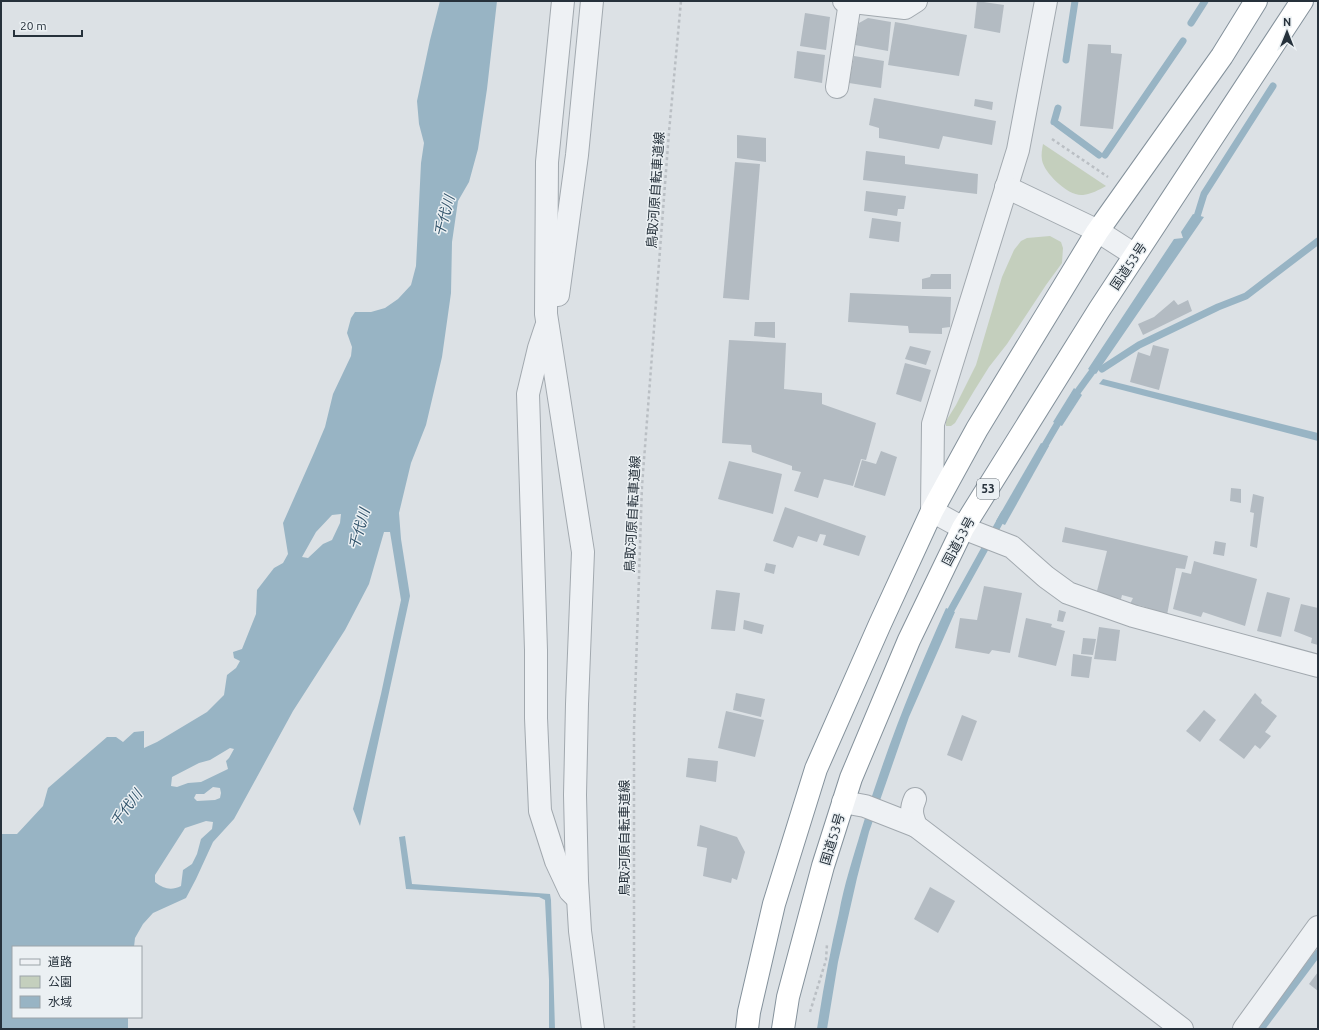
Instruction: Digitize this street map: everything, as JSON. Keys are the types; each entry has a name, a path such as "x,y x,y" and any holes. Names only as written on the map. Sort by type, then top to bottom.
{"highway":[{"path":"747,1029 749,1012 774,904 816,769 932,511 977,429 1097,232 1222,56 1256,1"},
{"name":"国道53号","path":"783,1029 788,997 823,866 851,778 909,640 963,528 1099,310 1302,1"}],"street":[{"path":"563,1 547,162 546,314 583,552 575,795 580,931 593,1029"},
{"path":"579,901 570,891 556,861 540,811 536,718 536,650 528,394 539,348 558,294 577,155 592,1"},
{"path":"837,87 847,2 905,8 916,1"},
{"path":"1046,1 1018,150 933,424 932,511 963,528 1012,547 1046,577 1068,593 1133,616 1318,666"},
{"path":"1006,187 1097,232 1135,255"},
{"path":"915,799 912,805 911,814 916,826"},
{"path":"843,802 865,806 916,826 1182,1029"},
{"path":"1244,1029 1318,927"}],"path":[{"name":"鳥取河原自転車道線","path":"634,1029 634,728 642,486 669,132 681,1"},
{"path":"1052,139 1110,178"},
{"path":"808,1019 826,960 828,938"}],"green space":[{"path":"1043,144 1106,186 1095,192 1083,195 1077,195 1064,188 1052,177 1044,165 1042,160"},
{"path":"1050,236 1061,242 1063,248 1062,263 1007,344 989,367 955,423 951,426 946,426 946,421 956,405 976,365 1002,277 1014,250 1021,241 1027,238"}],"water":[{"name":"千代川","path":"440,1 497,1 487,89 478,149 469,182 458,201 452,242 451,293 442,357 426,425 411,463 399,513 401,539 410,596 360,826 353,809 381,694 401,600 390,532 384,532 369,584 345,630 293,711 234,819 213,842 186,898 153,913 143,924 135,938 134,946 12,946 12,1018 128,1018 128,1029 1,1029 1,834 17,834 43,806 48,788 107,737 116,737 123,742 134,732 144,731 144,748 157,742 207,712 224,695 227,675 236,668 240,661 234,658 233,652 242,649 256,614 257,590 274,568 283,563 288,554 283,523 325,427 333,394 351,356 352,347 347,333 351,318 355,312 371,312 385,308 398,299 411,285 416,266 421,163 424,143 419,124 417,101","holes":["341,514 340,523 332,540 323,544 308,558 302,557 316,532 332,515","230,748 234,749 226,761 228,769 201,782 188,783 177,787 171,786 172,777 199,763 210,760","213,787 220,788 220,798 215,800 197,801 194,798 196,794 204,794","206,821 213,822 212,829 201,839 197,854 192,864 183,870 181,886 171,889 165,888 155,882 155,875 185,828"]},
{"path":"1193,214 1204,217 1096,374 1088,369 1174,239 1183,238 1181,232"},
{"path":"1103,379 1318,433 1318,441 1099,384"},
{"path":"1074,388 1082,395 1062,426 1053,422"},
{"path":"1041,443 1049,446 1005,525 996,521"},
{"path":"946,608 955,612 909,717 869,832 838,962 827,1029 817,1029 841,903 861,831 879,774 900,718"},
{"path":"405,836 412,884 550,894 555,1029 549,1029 549,980 545,900 539,897 406,889 399,837"}],"building":[{"path":"977,1 1004,5 1000,33 974,28"},
{"path":"805,13 830,17 826,50 800,46"},
{"path":"868,18 891,22 888,51 855,45 859,23"},
{"path":"895,22 967,35 959,76 888,65"},
{"path":"1088,44 1111,45 1111,53 1122,54 1113,129 1080,126"},
{"path":"797,51 825,55 822,83 794,78"},
{"path":"854,56 884,61 881,88 849,83"},
{"path":"874,98 996,121 992,145 943,136 939,149 879,138 879,128 869,125"},
{"path":"975,99 993,102 992,110 974,106"},
{"path":"737,135 766,138 766,162 737,158"},
{"path":"866,151 905,156 905,164 978,174 977,194 863,180"},
{"path":"735,162 760,164 749,300 723,298"},
{"path":"866,191 906,196 904,209 898,209 897,216 864,211"},
{"path":"872,218 901,222 899,242 869,238"},
{"path":"931,274 951,274 951,289 922,289 922,279 930,277"},
{"path":"850,293 951,297 950,327 942,328 942,334 909,333 908,326 848,322"},
{"path":"1174,300 1178,305 1188,300 1192,311 1143,335 1138,324 1154,317"},
{"path":"755,322 775,322 775,338 754,336"},
{"path":"729,340 786,343 784,389 822,393 822,404 876,423 866,460 861,459 853,486 824,479 818,498 794,491 801,472 792,470 792,466 752,452 751,445 722,443"},
{"path":"1153,345 1169,349 1159,390 1130,382 1138,352 1150,356"},
{"path":"910,346 931,351 926,365 905,359"},
{"path":"905,363 931,370 921,402 896,394"},
{"path":"881,451 897,457 885,496 854,487 862,460 876,464"},
{"path":"729,461 782,474 773,514 718,499"},
{"path":"1231,488 1241,489 1241,503 1230,501"},
{"path":"1253,494 1264,497 1257,548 1250,546 1254,513 1250,512"},
{"path":"785,507 866,536 859,556 823,545 826,535 820,534 817,542 798,536 793,548 773,541"},
{"path":"1065,527 1188,556 1185,569 1176,568 1167,615 1142,606 1130,604 1133,598 1122,595 1121,599 1111,597 1097,591 1107,551 1062,542"},
{"path":"1215,541 1226,543 1224,556 1213,554"},
{"path":"1194,561 1257,579 1245,626 1203,612 1201,617 1173,609 1182,572 1191,574"},
{"path":"766,563 776,565 774,574 764,571"},
{"path":"984,586 1022,593 1010,653 992,650 989,654 955,648 960,618 977,620"},
{"path":"716,590 740,593 735,631 711,629"},
{"path":"1267,592 1290,598 1281,637 1257,631"},
{"path":"1301,604 1318,608 1318,645 1311,643 1312,638 1294,631"},
{"path":"1059,610 1066,612 1063,622 1057,621"},
{"path":"1026,618 1052,624 1051,627 1065,631 1056,666 1018,657"},
{"path":"744,620 764,625 762,634 743,629"},
{"path":"1099,627 1120,630 1116,661 1094,659"},
{"path":"1083,638 1096,639 1093,655 1081,654"},
{"path":"1073,654 1092,657 1089,678 1071,676"},
{"path":"736,693 765,699 761,717 733,710"},
{"path":"1255,693 1262,700 1261,703 1277,716 1265,732 1271,736 1260,749 1255,745 1244,759 1219,740"},
{"path":"1204,710 1216,720 1200,742 1186,731"},
{"path":"726,711 764,720 755,757 718,748"},
{"path":"962,715 977,721 962,761 947,755"},
{"path":"688,758 718,761 716,782 686,777"},
{"path":"700,825 737,837 745,852 737,880 732,878 731,883 703,876 707,848 697,846"},
{"path":"930,887 955,901 938,933 914,919"},
{"path":"1318,972 1318,991 1309,984"}],"waterway":[{"path":"1066,60 1075,1"},
{"path":"1191,23 1205,1"},
{"path":"1105,155 1183,41"},
{"path":"1195,223 1204,194 1273,86"},
{"path":"1054,122 1058,108"},
{"path":"1057,124 1099,155"},
{"path":"1102,369 1139,345 1218,307 1246,296 1318,241"},
{"path":"1073,398 1097,365"},
{"path":"1041,452 1062,416"},
{"path":"946,619 1004,514"},
{"path":"1261,1029 1318,953"}]}
